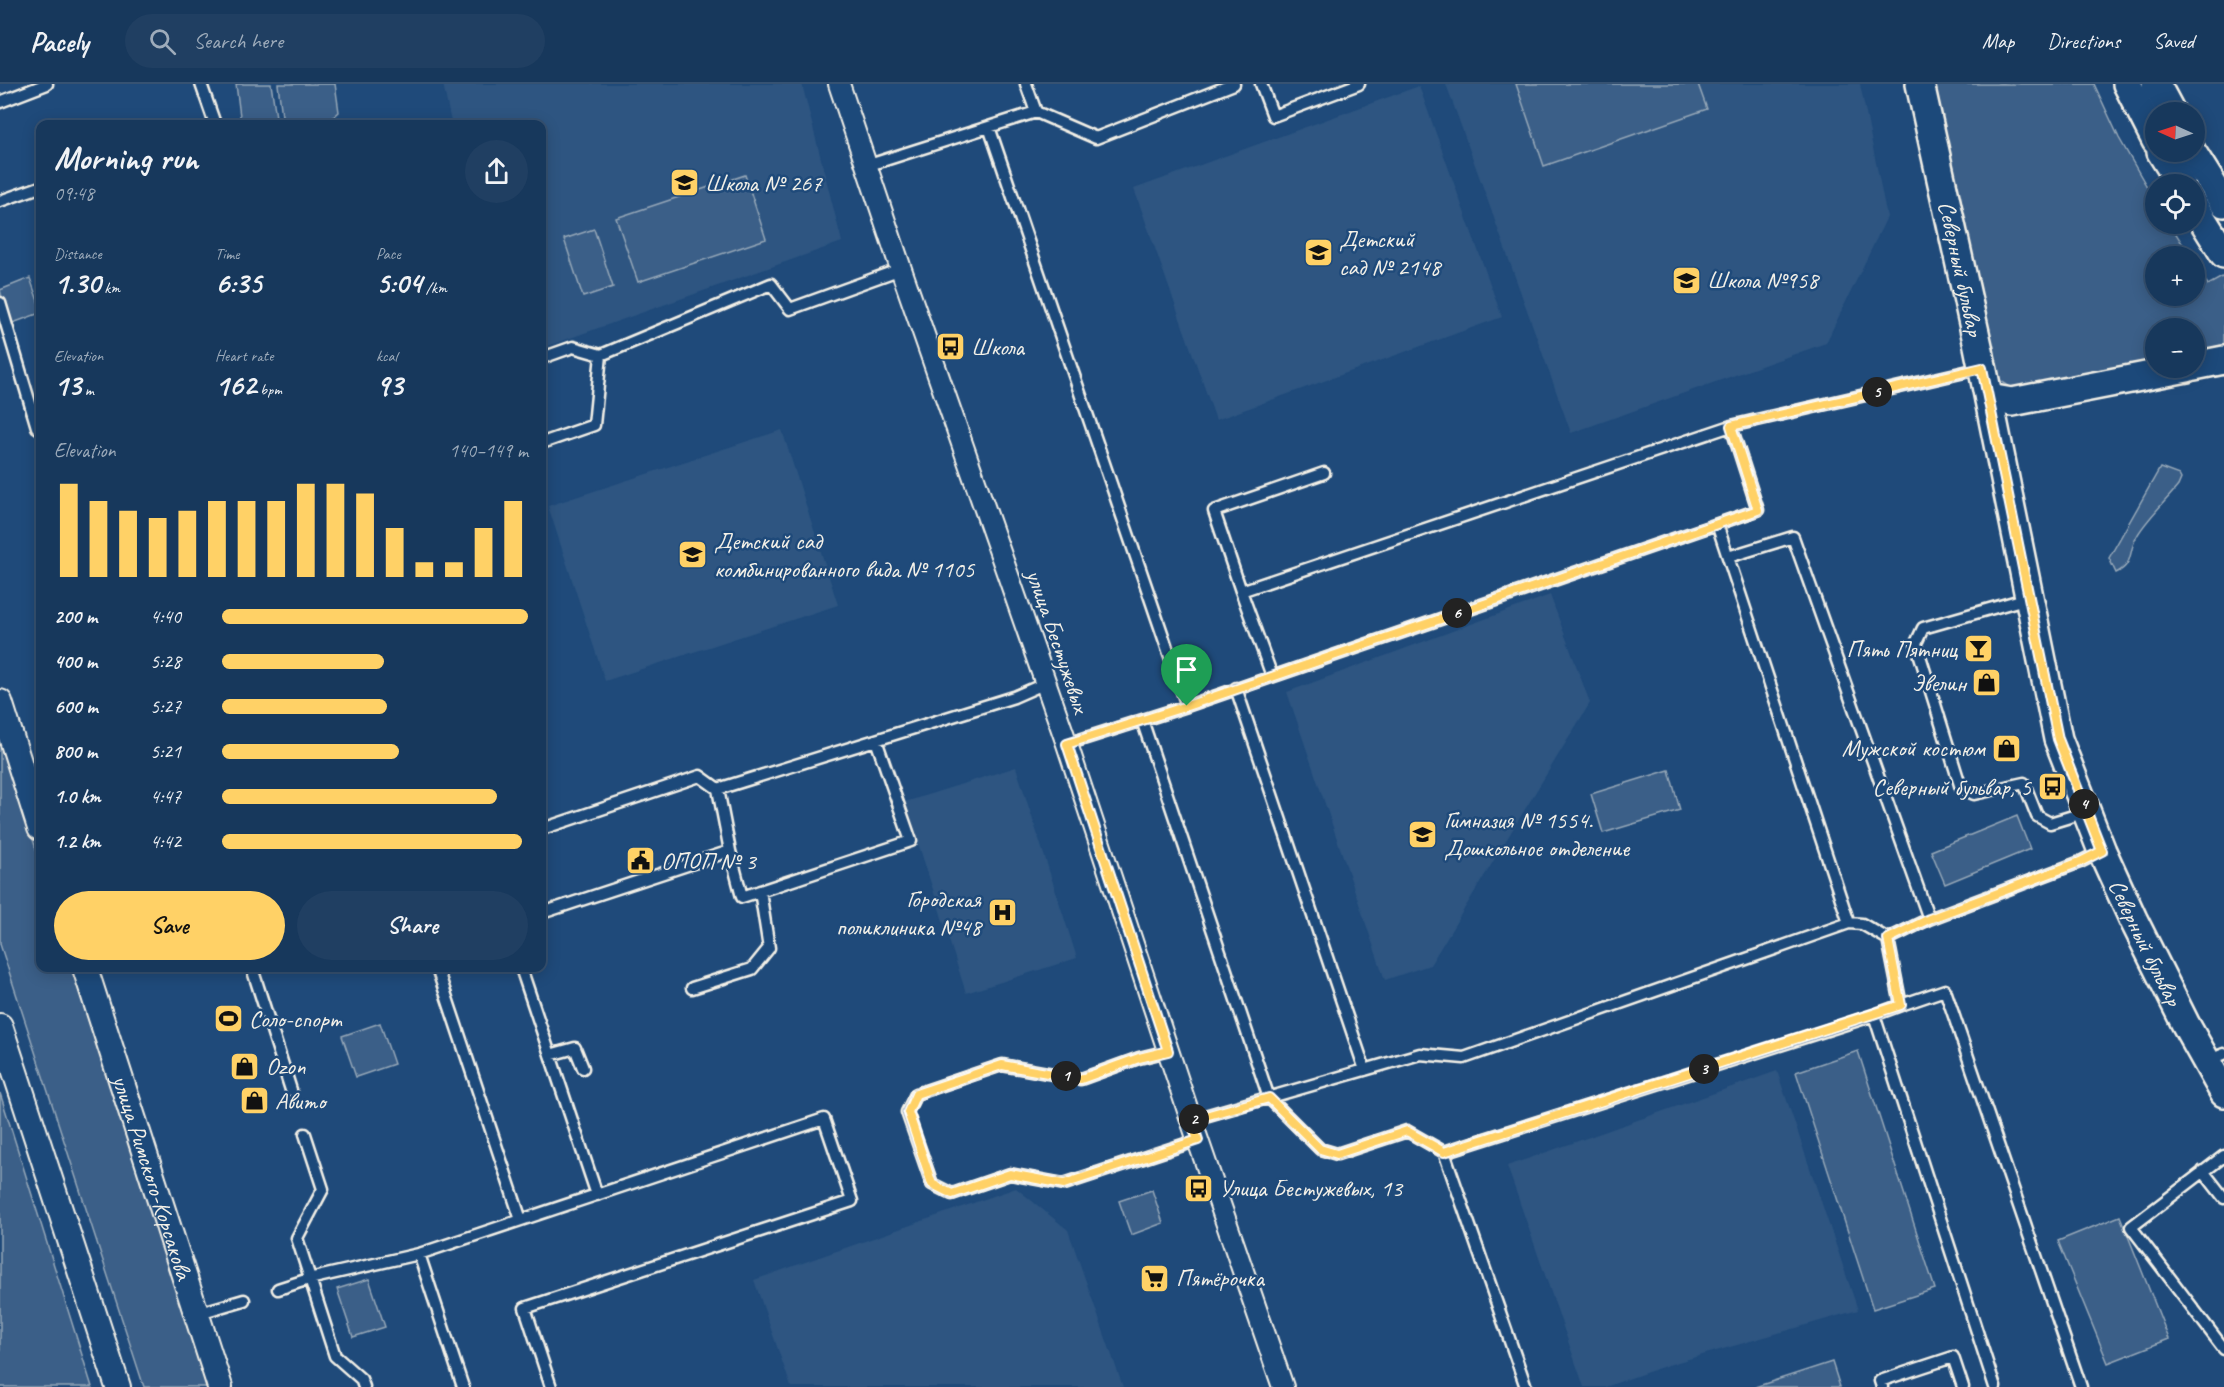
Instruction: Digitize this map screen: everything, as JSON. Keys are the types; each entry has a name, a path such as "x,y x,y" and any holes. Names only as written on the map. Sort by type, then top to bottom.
{"main road":[{"name":"Северный бульвар","path":"1920,84 1989,398 2058,739 2102,851 2133,919 2215,1058 2224,1093"},
{"path":"2127,84 2145,119"},
{"path":"2156,84 2166,102"},
{"path":"2198,162 2224,203"},
{"path":"2205,224 2224,254"},
{"path":"2205,364 2224,360"},
{"path":"1989,398 2012,402 2145,376"}],"street":[{"name":"улица Бестужевых","path":"839,84 901,269 1067,744 1191,1120 1283,1387"},
{"path":"0,702 36,815"},
{"name":"улица Римского-Корсакова","path":"86,972 220,1387"},
{"path":"0,1026 118,1387"}],"lane":[{"path":"0,102 48,84"},
{"path":"201,84 214,120"},
{"path":"1026,84 1036,112"},
{"path":"866,166 1036,112 1096,138 1234,84"},
{"path":"1261,84 1273,116 1359,84"},
{"path":"989,127 1187,706"},
{"path":"0,201 36,188"},
{"path":"546,357 573,347 601,355 771,284 790,309 901,269"},
{"path":"0,303 36,424"},
{"path":"546,442 594,425 601,355"},
{"path":"1241,591 1731,426 1982,368"},
{"path":"1067,744 1187,706 1758,510 1731,426"},
{"path":"1272,676 1214,511 1324,473"},
{"path":"1717,524 1849,923"},
{"path":"1728,557 1793,537 1929,919"},
{"path":"2028,598 1923,628 1916,643 1961,788 1974,794 2024,783 2037,816 2050,823 2087,812"},
{"path":"718,789 1014,697 1046,683"},
{"path":"1236,688 1365,1070"},
{"path":"1142,720 1269,1098 1320,1149 1337,1154 1407,1131 1444,1152 1526,1387"},
{"path":"546,828 700,776 718,789 742,897 911,842 876,740"},
{"path":"546,912 730,851"},
{"path":"1888,939 1929,919 2080,862 2102,851"},
{"path":"692,988 752,969 769,948 760,891"},
{"path":"1191,1120 1420,1054 1464,1058 1849,923 1862,924 1888,939 1901,1005"},
{"path":"253,972 291,1090"},
{"path":"438,972 521,1220"},
{"path":"522,972 597,1195"},
{"path":"1444,1152 1874,1015 1945,990 2081,1387"},
{"path":"1874,1015 1995,1387"},
{"path":"550,1054 575,1048 583,1068"},
{"path":"1168,1051 1139,1058 1081,1079 1002,1065 916,1094 908,1112 932,1184 952,1194 1010,1174 1064,1184 1198,1140"},
{"path":"278,1289 309,1279 419,1254 824,1119 852,1202 525,1308 551,1387"},
{"path":"305,1134 323,1189 297,1239 335,1356 361,1379 364,1387"},
{"path":"2224,1156 2132,1227 2224,1349"},
{"path":"2203,1171 2224,1198"},
{"path":"419,1254 463,1387"},
{"path":"196,1314 244,1300"},
{"path":"1882,1387 1880,1381 1953,1357 1963,1387"}],"shaded area":[{"path":"236,84 271,84 276,120 240,120"},
{"path":"278,84 335,84 339,112 334,117 329,120 287,120 282,116"},
{"name":"Школа № 267","path":"443,84 802,84 842,242 546,347 546,120 451,120"},
{"name":"Школа №958","path":"1446,84 1860,84 1887,217 1826,343 1571,433"},
{"path":"1516,84 1698,84 1707,109 1544,166"},
{"path":"1930,84 2094,84 2119,138 2145,184 2145,234 2176,234 2184,246 2145,246 2145,306 2205,306 2205,280 2208,285 2224,276 2224,349 2205,354 2205,318 2145,318 2145,366 2015,390 1996,378"},
{"name":"Детский сад № 2148","path":"1419,86 1502,317 1216,420 1134,189"},
{"path":"745,175 766,239 638,282 616,218"},
{"path":"594,229 613,287 583,297 564,239"},
{"path":"30,278 36,295 36,314 10,324 0,290"},
{"name":"Детский сад комбинированного вида № 1105","path":"782,430 838,605 605,681 548,506"},
{"path":"2160,468 2179,475 2181,479 2178,486 2139,532 2126,566 2116,573 2109,558"},
{"name":"Гимназия № 1554. Дошкольное отделение","path":"1550,595 1590,703 1430,965 1385,980 1287,692"},
{"path":"0,734 36,849 36,972 75,972 208,1387 144,1387 0,944"},
{"name":"Городская поликлиника №48","path":"1016,767 1077,958 966,993 905,802"},
{"path":"1669,770 1680,810 1603,833 1591,794"},
{"path":"2017,816 2030,849 1945,884 1931,851"},
{"path":"380,1023 394,1064 356,1077 342,1036"},
{"path":"1858,1051 1935,1289 1873,1309 1796,1072"},
{"path":"1777,1071 1858,1310 1668,1365 1605,1387 1584,1387 1507,1166"},
{"path":"0,1093 92,1387 0,1387"},
{"path":"1016,1188 1068,1230 1123,1387 791,1387 754,1280"},
{"path":"1152,1190 1163,1223 1131,1235 1119,1201"},
{"path":"2120,1216 2169,1339 2108,1363 2058,1241"},
{"path":"369,1279 385,1327 353,1337 337,1289"},
{"path":"1832,1362 1840,1387 1755,1387"}],"place":[{"name":"Школа № 267","path":"684,183"},
{"name":"Детский сад № 2148","path":"1318,253"},
{"name":"Школа №958","path":"1686,280"},
{"name":"Школа","path":"950,347"},
{"name":"Детский сад комбинированного вида № 1105","path":"693,555"},
{"name":"Пять Пятниц","path":"1978,649"},
{"name":"Эвелин","path":"1987,683"},
{"name":"Мужской костюм","path":"2006,748"},
{"name":"Северный бульвар, 5","path":"2052,787"},
{"name":"Гимназия № 1554. Дошкольное отделение","path":"1423,834"},
{"name":"ОПОП № 3","path":"640,861"},
{"name":"Городская поликлиника №48","path":"1002,913"},
{"name":"Соло-спорт","path":"228,1019"},
{"name":"Ozon","path":"245,1066"},
{"name":"Авито","path":"254,1101"},
{"name":"Улица Бестужевых, 13","path":"1198,1188"},
{"name":"Пятёрочка","path":"1155,1278"}],"route":[{"path":"1982,368 2058,739 2102,851 2080,862 1929,919 1888,939 1901,1005 1444,1152 1407,1131 1337,1154 1320,1149 1269,1098 1191,1120 1198,1140 1064,1184 1010,1174 952,1194 932,1184 908,1112 916,1094 1002,1065 1081,1079 1139,1058 1168,1051 1067,744 1187,706 1758,510 1731,426 1982,368"}]}
